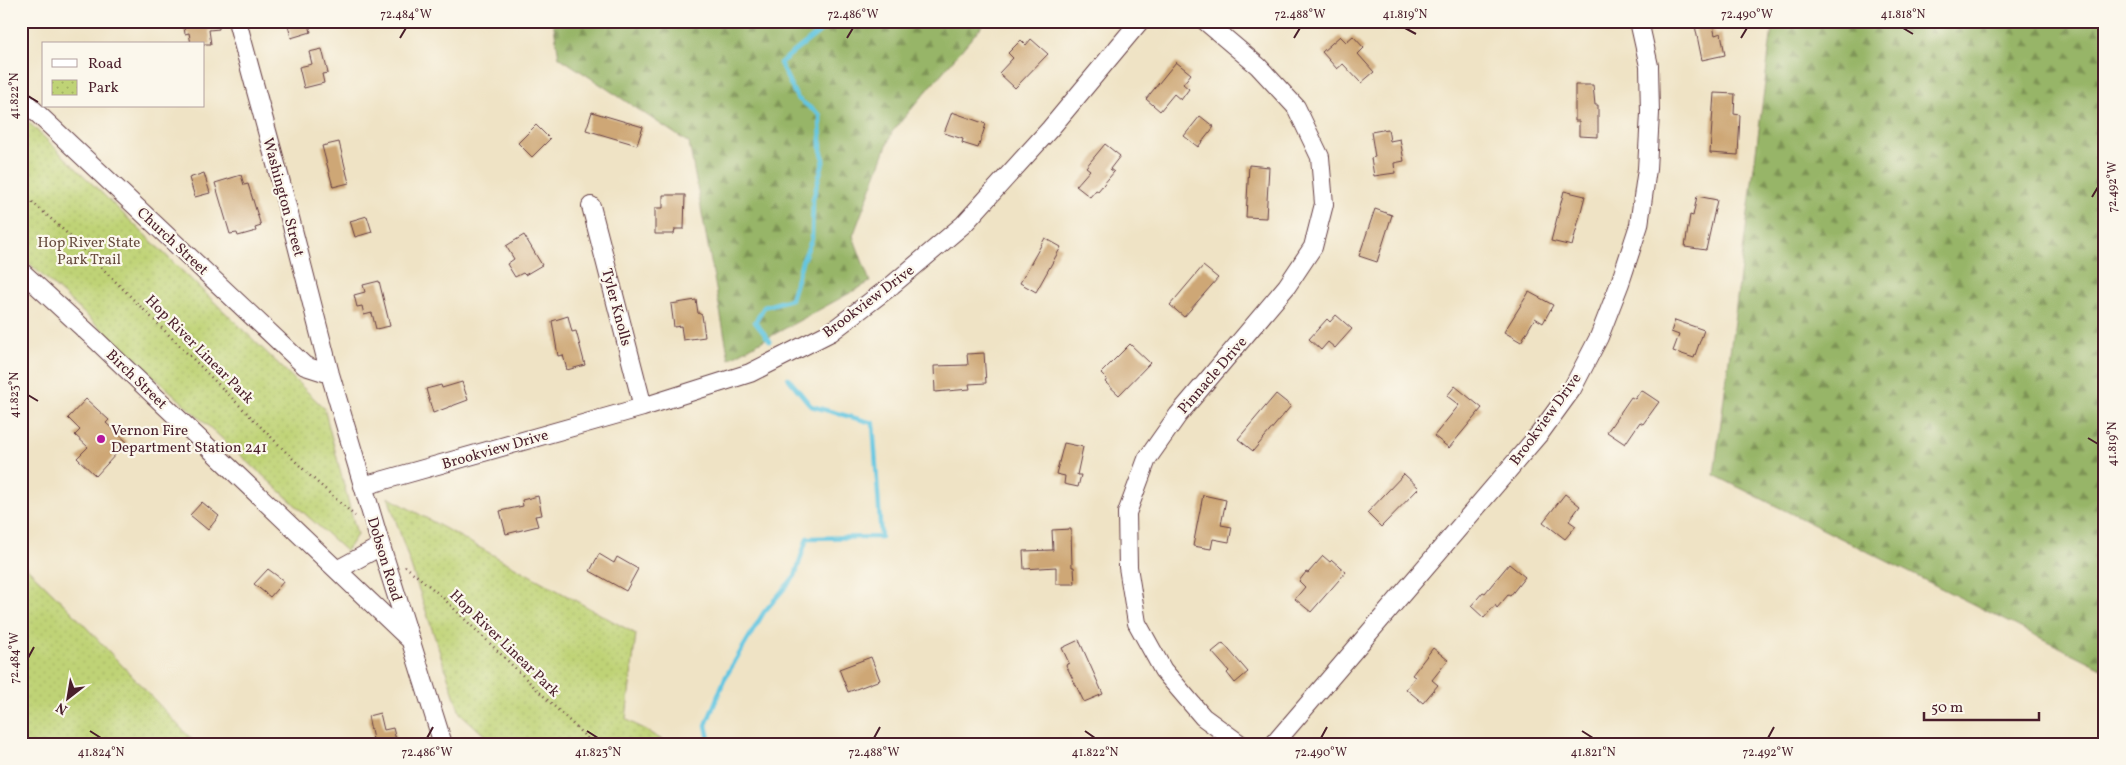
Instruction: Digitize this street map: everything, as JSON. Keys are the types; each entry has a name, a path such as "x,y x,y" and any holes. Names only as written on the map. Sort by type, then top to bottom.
{"street":[{"name":"Washington Street","path":"237,21 330,374"},
{"name":"Brookview Drive","path":"363,486 643,407 750,373 831,332 964,224 1050,129 1140,21"},
{"name":"Pinnacle Drive","path":"1205,21 1258,66 1296,106 1320,157 1324,204 1314,246 1287,286 1178,414 1147,459 1127,513 1128,567 1137,623 1162,670 1203,717 1240,744"},
{"name":"Brookview Drive","path":"1274,744 1540,433 1572,388 1599,337 1640,225 1646,178 1650,112 1649,66 1639,21"},
{"name":"Church Street","path":"21,98 305,366 330,374"},
{"name":"Tyler Knolls","path":"591,206 643,407"},
{"name":"Birch Street","path":"21,272 410,640"},
{"name":"Dobson Road","path":"330,374 443,744"},
{"path":"337,570 381,546"}],"path":[{"name":"Hop River Linear Park","path":"21,192 70,236 307,473 355,516"},
{"name":"Hop River Linear Park","path":"404,564 439,594 592,744"}],"green space":[{"path":"553,21 986,21 892,132 853,236 870,282 729,359 689,143 559,57"},
{"path":"1773,21 2105,21 2105,670 1714,475"},
{"name":"Hop River State Park Trail","path":"21,115 324,408 357,535 346,551 21,256"},
{"path":"388,497 636,634 626,719 669,744 494,744 460,713"},
{"path":"21,562 69,609 196,744 21,744"}],"building":[{"path":"183,21 219,21 219,29 209,30 211,44 191,42 189,33 185,34"},
{"path":"287,21 308,21 311,32 291,38"},
{"path":"1694,21 1712,21 1715,35 1721,33 1725,55 1702,60"},
{"path":"1340,36 1346,42 1353,36 1364,48 1358,54 1374,72 1361,83 1343,64 1337,69 1322,52"},
{"path":"1031,39 1048,54 1015,88 999,73 1013,58 1008,53 1021,40 1026,45"},
{"path":"322,49 328,73 322,74 324,83 304,88 299,67 312,64 309,52"},
{"path":"1176,62 1191,74 1183,84 1189,89 1181,100 1174,94 1160,111 1146,99"},
{"path":"1575,85 1593,85 1595,105 1598,105 1598,137 1579,136 1579,121 1575,121"},
{"path":"1714,93 1735,94 1734,114 1740,115 1738,155 1710,153"},
{"path":"592,112 643,127 637,145 586,130"},
{"path":"952,112 986,124 978,148 962,143 963,139 944,133"},
{"path":"1200,116 1214,127 1198,147 1184,136"},
{"path":"536,125 550,139 532,157 518,143"},
{"path":"1388,129 1390,141 1400,139 1404,161 1394,163 1395,173 1374,176 1371,158 1375,157 1371,132"},
{"path":"339,142 349,183 333,187 322,146"},
{"path":"1105,144 1120,156 1110,169 1114,172 1098,191 1096,190 1090,197 1076,186 1090,170 1086,167"},
{"path":"1249,165 1269,167 1266,218 1246,217"},
{"path":"204,173 210,193 195,197 189,178"},
{"path":"241,175 244,185 248,184 261,226 255,228 256,231 238,236 237,233 230,234 215,183"},
{"path":"1564,191 1585,196 1572,246 1551,241"},
{"path":"663,195 685,195 684,229 675,229 674,234 655,234 655,208 663,208"},
{"path":"1697,196 1717,200 1706,250 1685,247 1690,215 1693,216"},
{"path":"1375,209 1392,215 1377,262 1359,256"},
{"path":"367,216 372,232 355,237 350,221"},
{"path":"524,235 542,265 525,275 523,273 515,277 507,264 514,259 506,246"},
{"path":"1045,238 1061,247 1036,292 1020,283"},
{"path":"1203,266 1218,278 1184,317 1170,305"},
{"path":"379,281 390,326 376,329 372,313 364,315 362,306 357,307 354,295 365,292 363,285"},
{"path":"1529,292 1553,305 1543,323 1535,318 1521,342 1504,332"},
{"path":"696,300 698,313 702,315 705,337 683,340 681,326 674,327 671,304"},
{"path":"1336,315 1352,329 1335,348 1328,342 1321,350 1309,339 1327,319 1330,322"},
{"path":"568,316 572,332 576,331 585,365 567,370 563,355 558,356 552,321"},
{"path":"1675,320 1704,330 1694,358 1673,351 1679,335 1671,332"},
{"path":"1130,344 1150,363 1119,395 1105,382 1107,379 1101,373"},
{"path":"984,353 986,383 969,384 970,389 935,392 934,366 968,365 967,354"},
{"path":"462,382 468,400 433,413 426,389 441,385 442,388"},
{"path":"1455,386 1482,408 1449,448 1434,436 1459,405 1447,396"},
{"path":"1641,390 1659,402 1643,424 1640,422 1625,444 1607,432 1631,397 1635,399"},
{"path":"1276,394 1291,406 1253,451 1238,439"},
{"name":"Vernon Fire Department Station 241","path":"86,399 109,420 106,423 127,442 96,476 77,458 88,447 75,435 80,430 68,418"},
{"path":"1064,443 1083,447 1077,475 1081,475 1078,487 1064,484 1065,476 1056,474"},
{"path":"1404,474 1419,488 1381,527 1367,513"},
{"path":"1565,494 1580,506 1569,521 1576,526 1565,539 1543,522"},
{"path":"1203,495 1226,500 1221,525 1232,527 1229,542 1213,539 1211,549 1193,546"},
{"path":"538,496 542,515 535,516 538,526 506,534 500,511 523,506 522,500"},
{"path":"202,502 219,516 208,530 190,515"},
{"path":"1071,529 1072,567 1074,567 1075,584 1056,584 1056,567 1024,569 1023,551 1053,550 1052,530"},
{"path":"599,554 614,563 617,557 638,569 626,591 590,571"},
{"path":"1323,556 1330,562 1332,560 1346,572 1311,612 1295,599 1305,587 1299,581"},
{"path":"1509,564 1525,577 1510,596 1508,595 1497,608 1495,605 1484,618 1471,606 1483,592 1485,593"},
{"path":"268,569 284,581 270,597 254,584"},
{"path":"1079,640 1103,694 1084,702 1066,665 1069,663 1062,648"},
{"path":"1223,643 1248,672 1235,683 1227,673 1229,671 1212,652"},
{"path":"1433,648 1448,660 1432,680 1438,685 1423,703 1406,689 1415,677 1412,675"},
{"path":"871,657 880,680 848,692 839,669"},
{"path":"380,713 384,730 393,728 396,740 389,742 390,744 374,744 368,716"}],"waterway":[{"path":"770,341 755,322 764,307 791,299 802,262 812,239 813,199 824,159 821,150 820,115 797,98 780,63 829,24 830,21"},
{"path":"710,744 706,725 725,678 764,612 795,576 807,538 881,537 873,423 811,406 788,378"}],"place":[{"name":"Vernon Fire Department Station 241","path":"101,439"}]}
